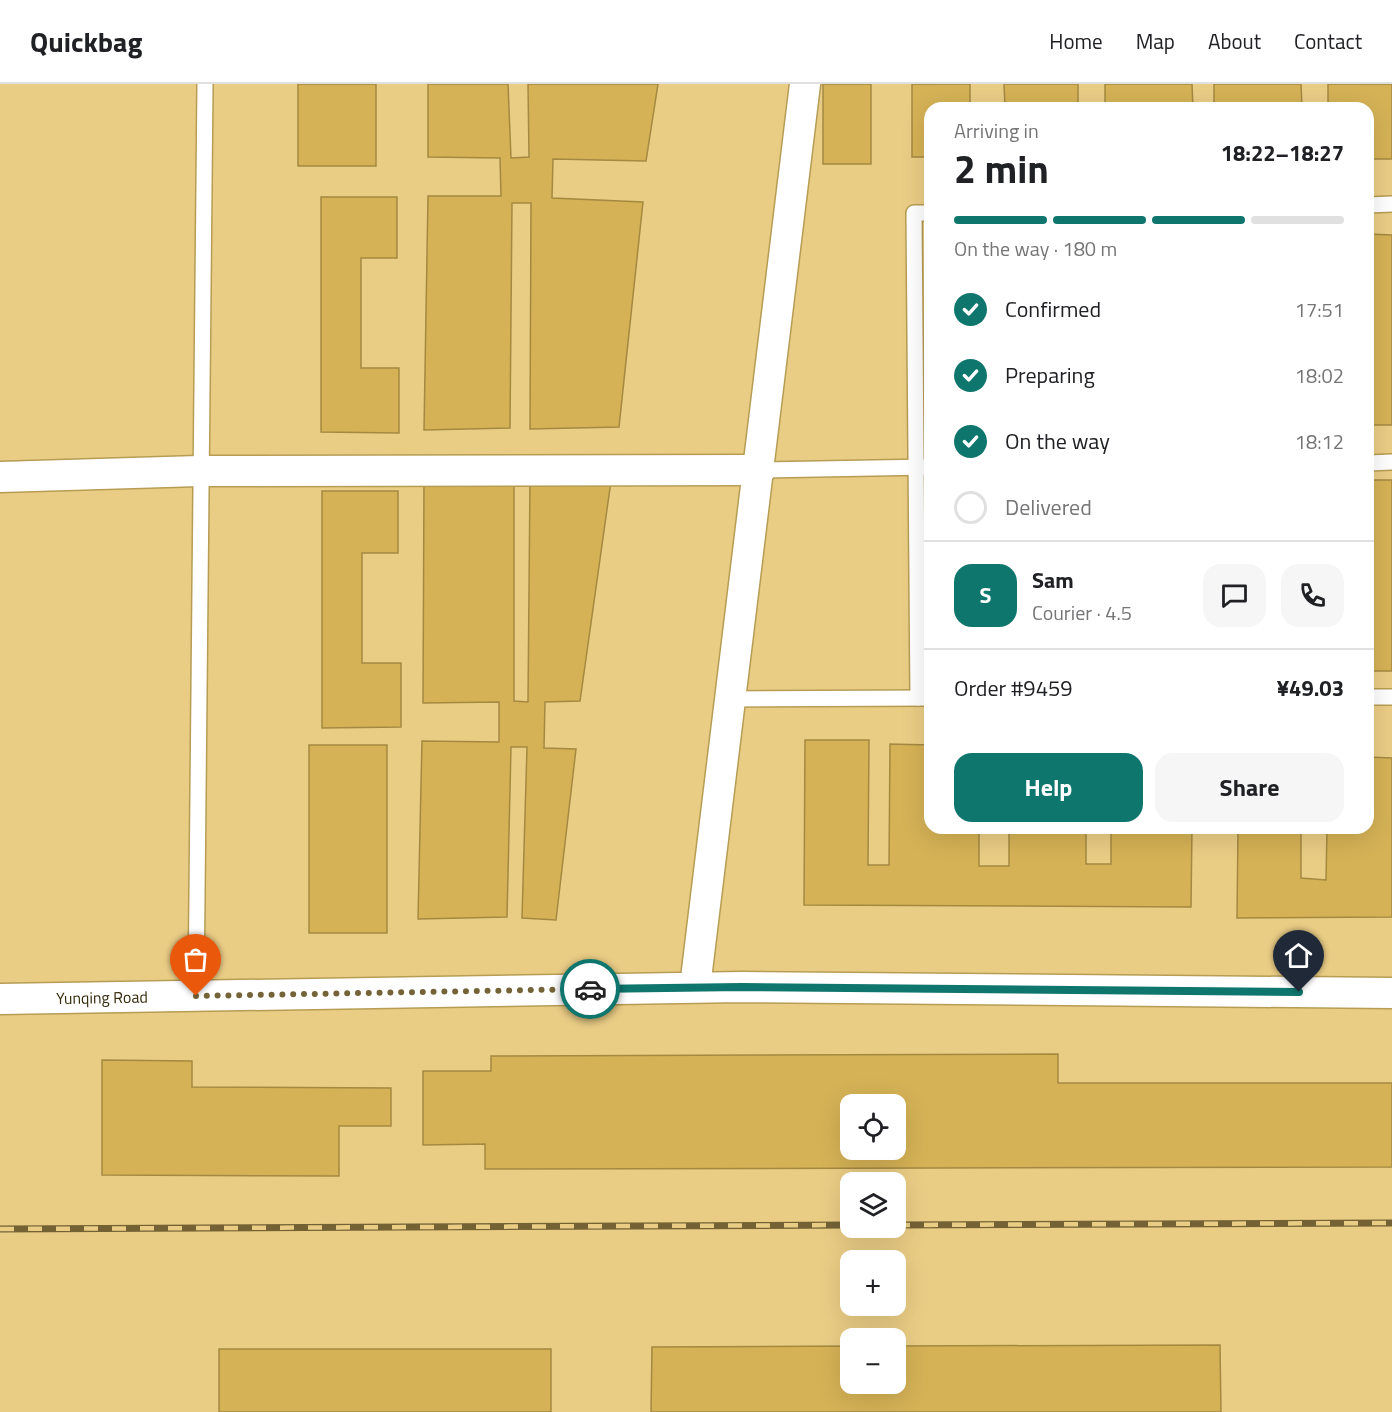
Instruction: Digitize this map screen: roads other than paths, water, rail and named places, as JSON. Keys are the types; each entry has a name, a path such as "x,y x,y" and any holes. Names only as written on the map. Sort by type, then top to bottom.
{"street":[{"path":"695,987 805,84"},
{"path":"0,477 199,471 759,470"},
{"name":"Yunqing Road","path":"0,999 695,987 1392,993"}],"lane":[{"path":"196,996 199,471 205,84"},
{"path":"1374,204 1392,204"},
{"path":"731,699 924,698 923,468 914,213 924,213"},
{"path":"1374,462 1392,462"},
{"path":"759,470 923,468"},
{"path":"1374,697 1392,696"}],"railway":[{"path":"906,1225 1392,1223"},
{"path":"0,1229 840,1225"}]}
